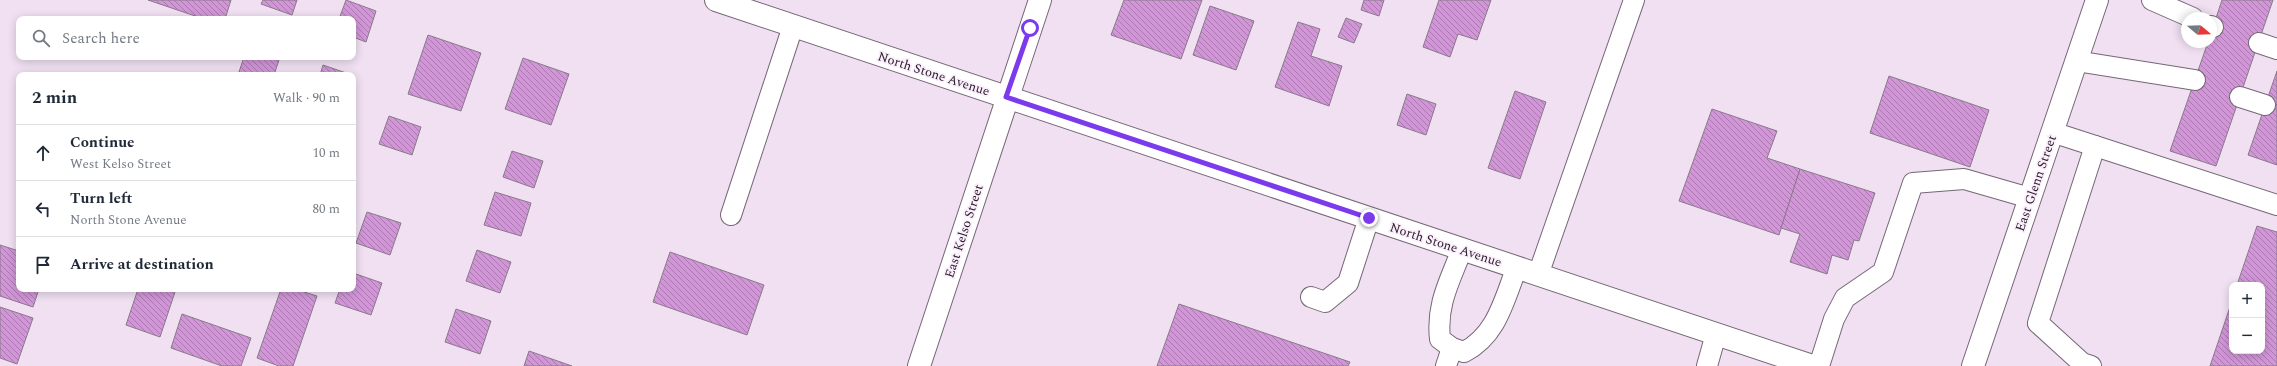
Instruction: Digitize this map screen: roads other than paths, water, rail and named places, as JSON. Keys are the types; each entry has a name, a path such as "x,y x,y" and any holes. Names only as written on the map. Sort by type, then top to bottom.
{"main road":[{"name":"North Stone Avenue","path":"716,0 1812,366"},
{"name":"East Kelso Street","path":"919,366 1006,97 1040,0"},
{"name":"East Glenn Street","path":"1973,366 2097,0"}],"lane":[{"path":"1538,275 1634,0"},
{"path":"2152,0 2181,13"},
{"path":"731,215 793,26"},
{"path":"2076,61 2195,80"},
{"path":"2240,97 2265,105"},
{"path":"2052,132 2277,205"},
{"path":"2091,366 2082,363 2038,323 2095,146"},
{"path":"1819,366 1834,319 1845,298 1882,272 1913,183 1964,179 2030,198"},
{"path":"1311,297 1325,302 1348,283 1369,218"},
{"path":"1462,249 1442,300 1438,320 1440,339 1449,357 1476,346 1493,327 1517,267"},
{"path":"1707,366 1716,334"}]}
